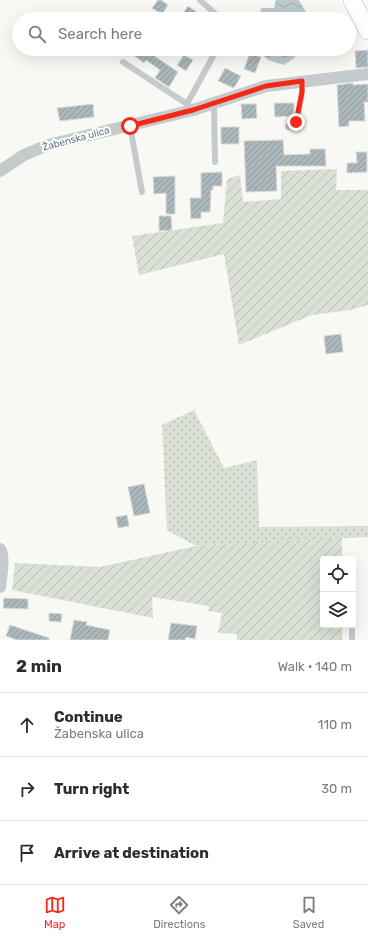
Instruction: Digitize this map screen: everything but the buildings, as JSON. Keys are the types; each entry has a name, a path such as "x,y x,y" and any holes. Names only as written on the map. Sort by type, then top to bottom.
{"street":[{"path":"352,0 368,31"},
{"name":"Žabenska ulica","path":"0,171 24,155 48,145 130,126 190,107 214,104 266,86 368,74"},
{"path":"0,549 2,552 0,587"}],"lane":[{"path":"200,0 213,12"},
{"path":"123,62 190,107 214,56"},
{"path":"288,127 296,122 302,92 302,81"},
{"path":"214,104 215,162"},
{"path":"130,126 142,192"},
{"path":"352,628 352,640"}],"shaded area":[{"path":"337,169 336,190 368,190 368,305 350,310 312,315 239,345 224,254 139,275 132,236 223,223 227,179 240,175 243,202 281,199 281,171"},
{"path":"194,410 224,468 257,460 259,527 368,526 368,537 196,546 167,530 162,425"},
{"path":"342,538 342,556 320,556 320,628 342,628 342,640 237,640 237,634 218,633 222,613 208,611 209,606 152,597 153,618 12,590 15,563 100,567 196,546"}],"water":[{"path":"276,0 299,0 306,12 260,12 261,8 274,8"},
{"path":"264,56 296,56 284,65 268,60"}],"route":[{"path":"130,126 214,104 266,86 302,81 300,107 296,122"}]}
